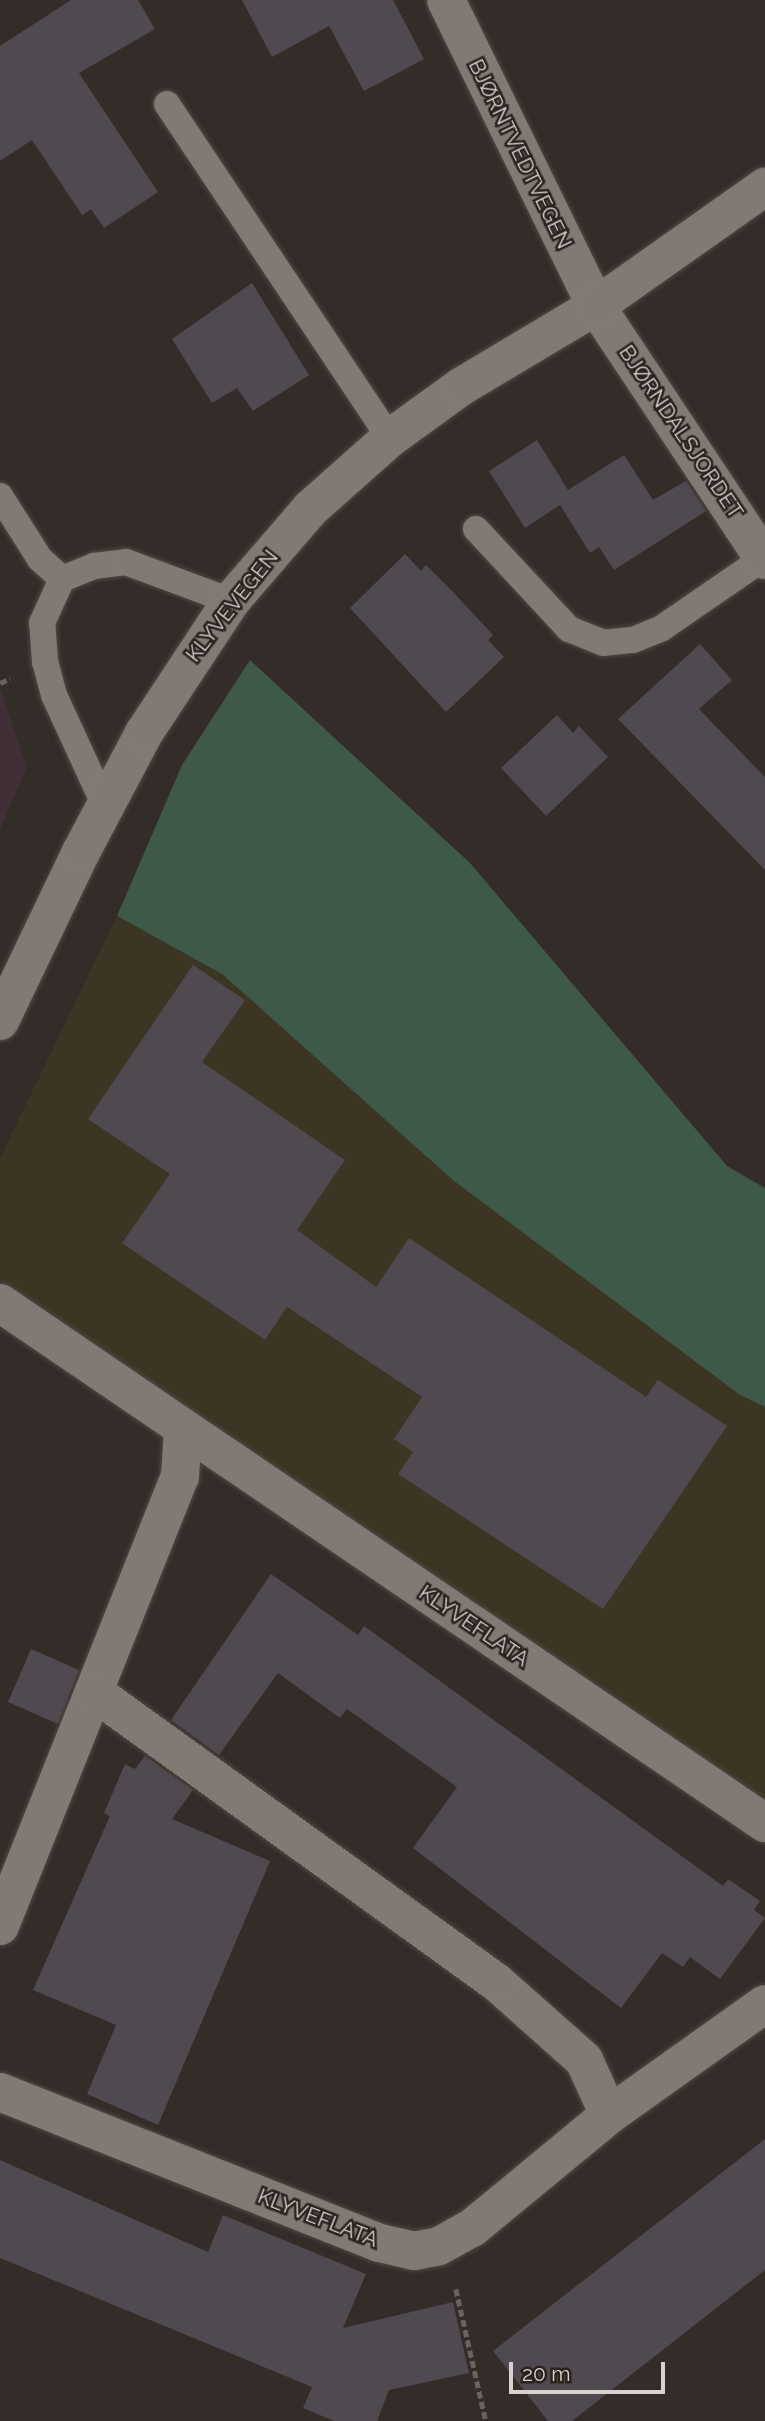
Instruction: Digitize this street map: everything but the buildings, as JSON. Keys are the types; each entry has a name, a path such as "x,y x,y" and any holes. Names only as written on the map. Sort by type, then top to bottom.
{"street":[{"name":"BJØRNTVEDTVEGEN","path":"446,0 596,306"},
{"name":"KLYVEVEGEN","path":"0,1021 105,806 189,660 230,601 310,509 390,438 495,364 596,306 765,187"},
{"name":"BJØRNDALSJORDET","path":"596,306 765,559"},
{"name":"KLYVEFLATA","path":"0,1303 765,1823"},
{"path":"0,1926 180,1477 183,1429"},
{"path":"94,1692 496,1982 584,2060 609,2115"},
{"name":"KLYVEFLATA","path":"0,2092 380,2243 414,2251 439,2246 472,2228 609,2115 765,2004"}],"lane":[{"path":"167,104 390,438"},
{"path":"0,496 40,559 62,579"},
{"path":"476,529 569,629 603,643 633,640 662,628 765,559"},
{"path":"105,806 54,695 45,662 42,623 62,579 94,566 126,562 230,601"}],"path":[{"path":"439,2246 464,2307 486,2421"}],"shaded area":[{"path":"0,688 27,767 0,830"},
{"path":"117,916 222,974 454,1181 740,1395 765,1407 765,1825 0,1281 0,1158"}],"green space":[{"path":"250,660 470,863 727,1166 765,1188 765,1407 740,1395 454,1181 222,974 117,916 182,765"}]}
